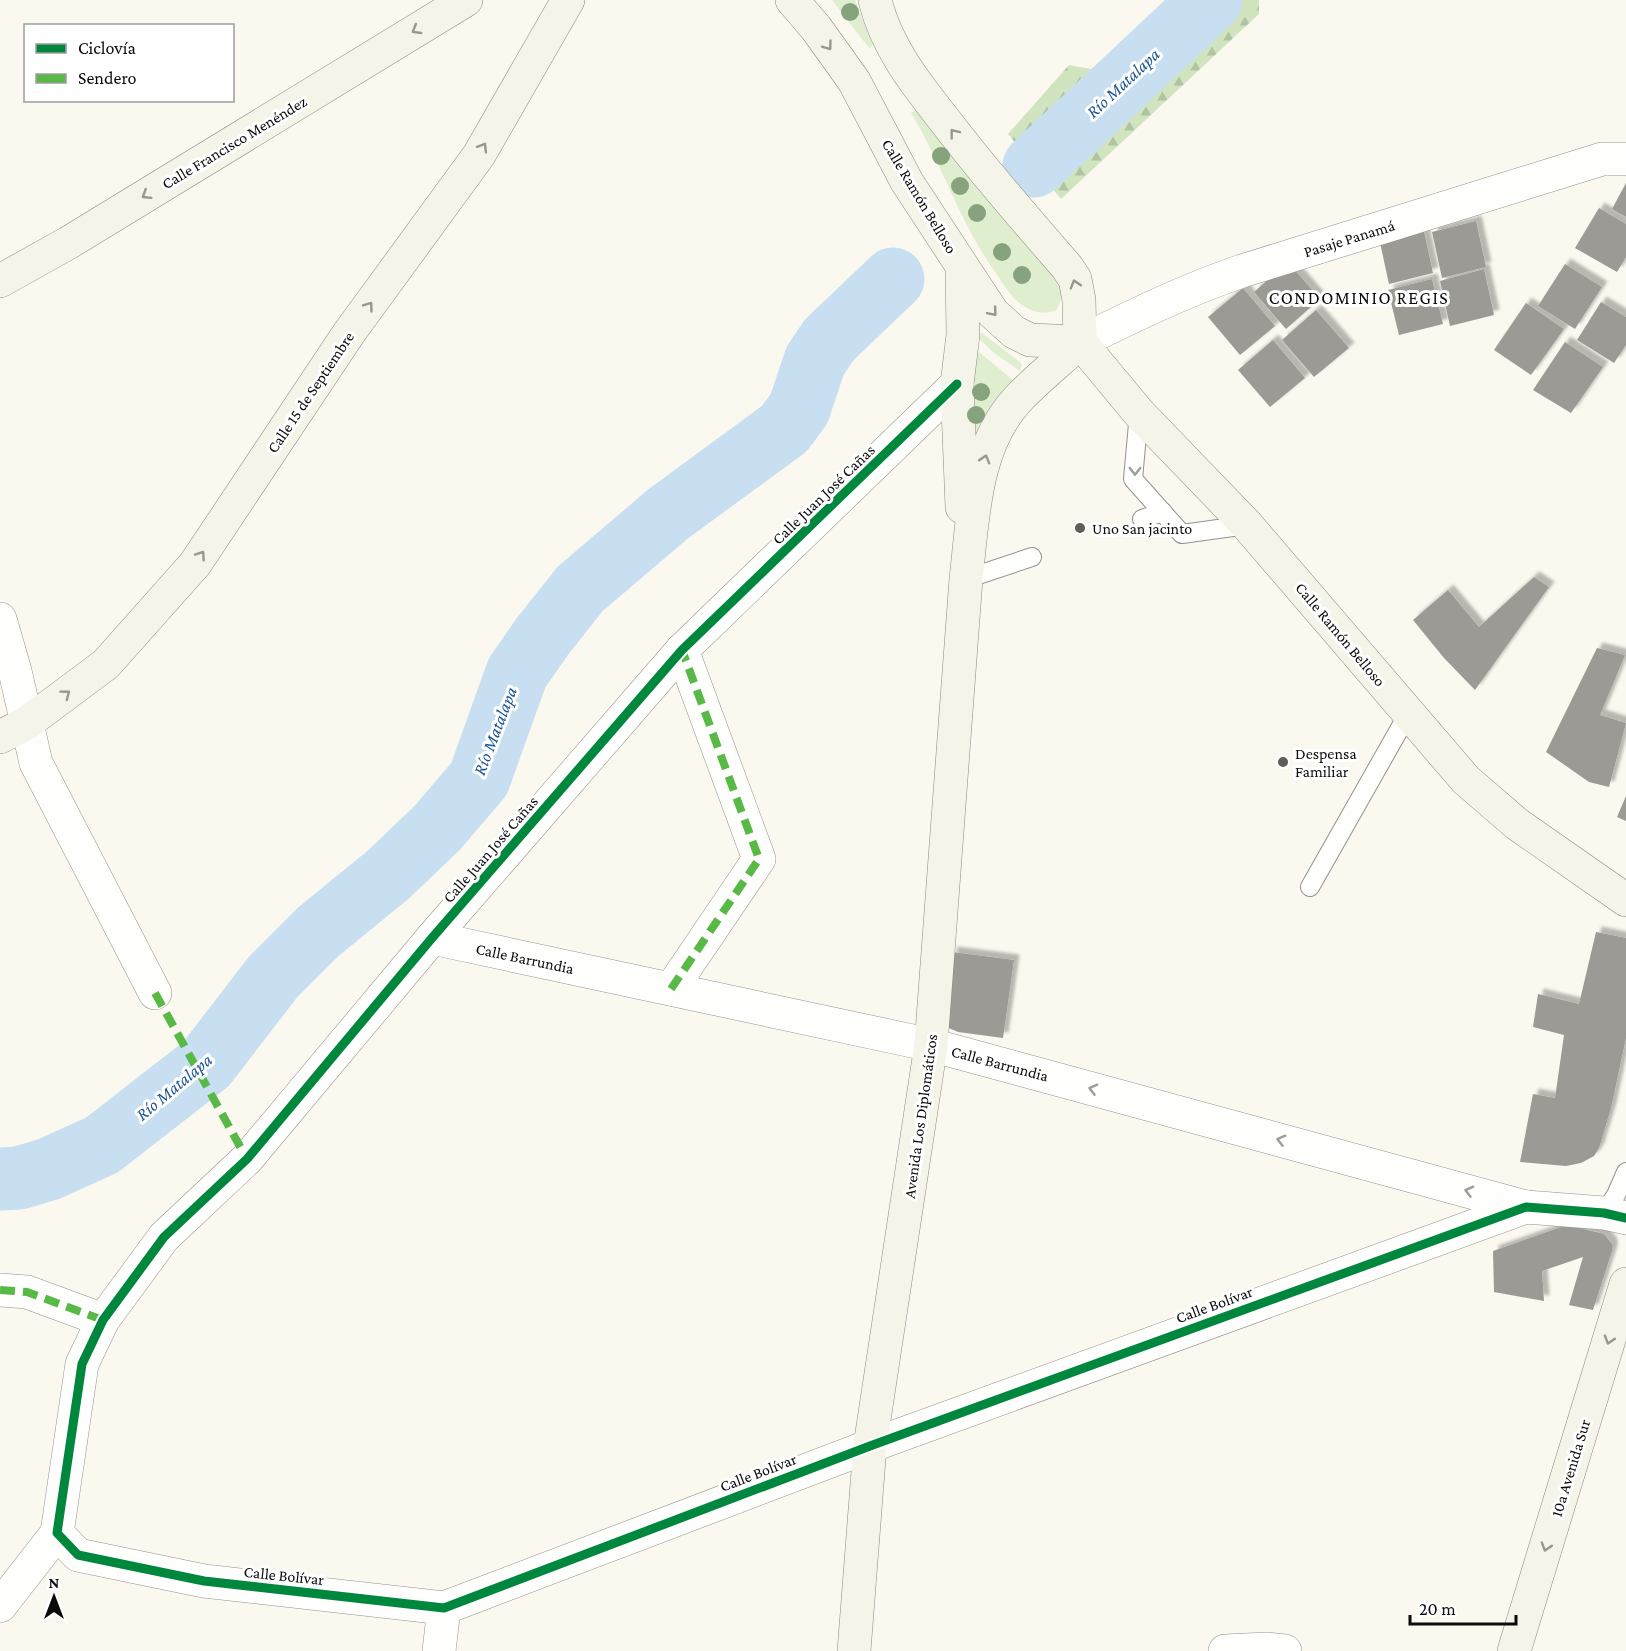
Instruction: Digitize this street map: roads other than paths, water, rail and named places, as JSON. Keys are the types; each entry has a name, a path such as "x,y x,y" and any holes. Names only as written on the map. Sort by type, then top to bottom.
{"street":[{"name":"Calle Francisco Menéndez","path":"0,281 68,243 466,0"},
{"name":"Calle 15 de Septiembre","path":"13,730 106,664 195,564 349,333 479,155 568,0"},
{"name":"Calle Ramón Belloso","path":"792,0 816,28 854,81 907,182 993,313 1014,332 1030,340 1080,342 1139,413 1247,525 1466,780 1517,825 1626,900"},
{"path":"875,0 892,45 910,76 980,166 1075,279 1079,300 1080,342"},
{"name":"Pasaje Panamá","path":"1080,342 1207,282 1602,159 1626,159"},
{"name":"Avenida Los Diplomáticos","path":"961,263 963,335 957,384 966,579"},
{"name":"Avenida Los Diplomáticos","path":"854,1651 870,1446 931,1045 966,579 978,491 985,459 994,436 1018,399 1080,342"},
{"name":"Calle Juan José Cañas","path":"57,1533 82,1364 103,1320 164,1237 247,1159 432,938 682,650 957,384"},
{"path":"0,619 15,670 13,730 36,763 155,993"},
{"path":"671,989 759,859 682,650"},
{"path":"1578,866 1626,884"},
{"name":"Calle Barrundia","path":"432,938 931,1045 1526,1207"},
{"name":"Calle Bolívar","path":"57,1533 78,1555 204,1581 444,1608 870,1446 1526,1207 1615,1215"},
{"name":"10a Avenida Sur","path":"1514,1651 1626,1284"},
{"path":"0,1290 27,1292 103,1320"},
{"path":"0,1606 57,1533"},
{"path":"439,1651 444,1608"},
{"path":"1225,1651 1267,1649 1285,1651"}],"lane":[{"path":"1139,413 1133,479 1182,534 1247,525"},
{"path":"1142,519 1163,512"},
{"path":"966,579 1032,557"},
{"path":"1310,887 1408,714"},
{"path":"1615,1215 1616,1194 1626,1172"}],"waterway":[{"name":"Río Matalapa","path":"1034,166 1211,0"},
{"name":"Río Matalapa","path":"0,1179 19,1178 49,1169 102,1145 206,1064 273,977 318,932 389,874 437,828 479,779 517,673 580,589 668,514 784,429 799,409 815,361 829,340 893,279"}],"place":[{"name":"Uno San jacinto","path":"1080,528"},
{"name":"Despensa Familiar","path":"1283,762"}],"district":[{"name":"CONDOMINIO REGIS","path":"1359,298"}]}
